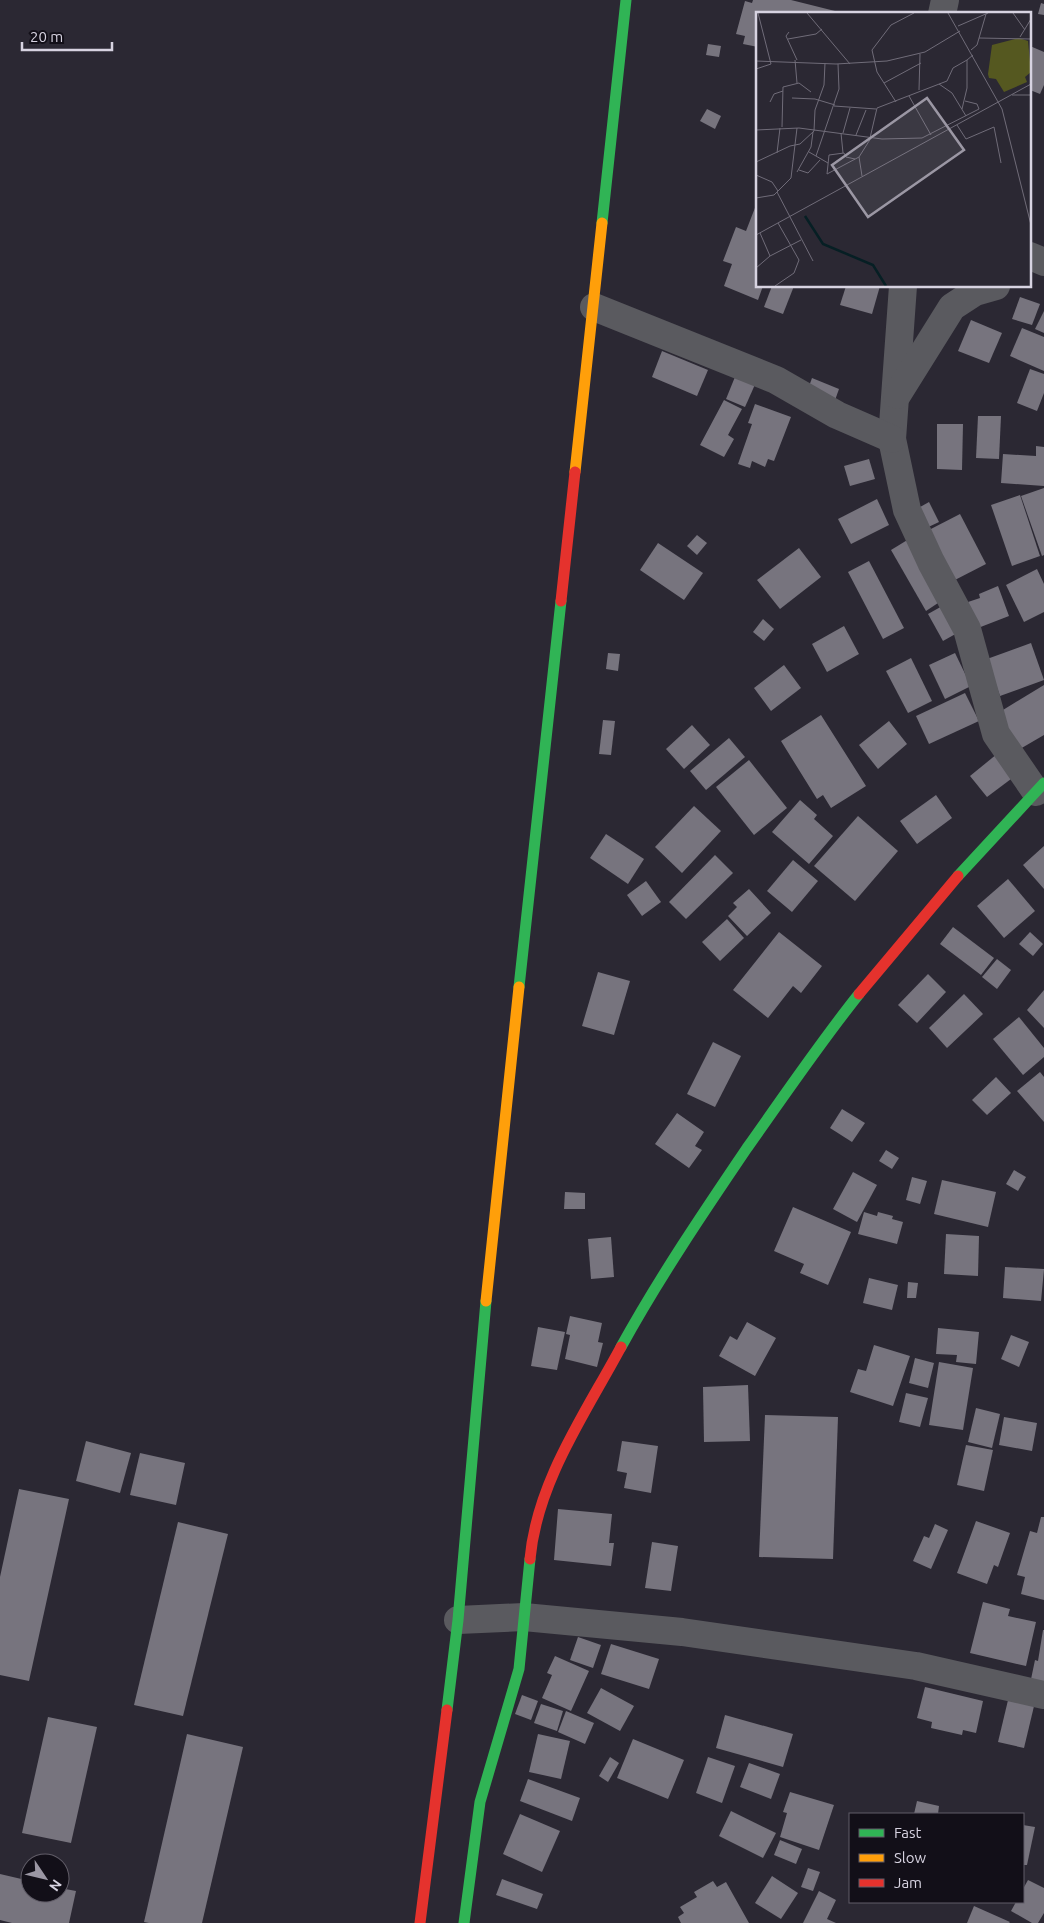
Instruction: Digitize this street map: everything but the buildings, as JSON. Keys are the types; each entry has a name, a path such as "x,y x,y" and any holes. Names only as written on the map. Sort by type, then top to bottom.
{"main road":[{"path":"420,1923 458,1620 492,1235 626,0"},
{"path":"464,1923 480,1802 519,1669 531,1546 542,1501 554,1469 652,1291 715,1195 819,1044 924,915 1040,788"}],"street":[{"path":"1032,257 1044,262"},
{"path":"903,288 892,439 907,510 931,562 967,629 996,734 1040,788"},
{"path":"895,399 952,307 974,292 989,288"},
{"path":"594,307 776,380 837,415 892,439"},
{"path":"458,1620 524,1617 682,1632 916,1666 1044,1695"}],"traffic: fast":[{"path":"602,223 626,0"},
{"path":"519,987 561,601"},
{"path":"958,876 1044,783"},
{"path":"621,1347 666,1271 747,1148 859,994"},
{"path":"447,1710 458,1620 486,1301"},
{"path":"464,1923 480,1802 519,1669 530,1559"}],"traffic: slow":[{"path":"575,472 602,223"},
{"path":"486,1301 519,987"}],"traffic: jam":[{"path":"561,601 575,472"},
{"path":"859,994 958,876"},
{"path":"530,1559 534,1531 552,1476 578,1423 621,1347"},
{"path":"420,1923 447,1710"}]}
